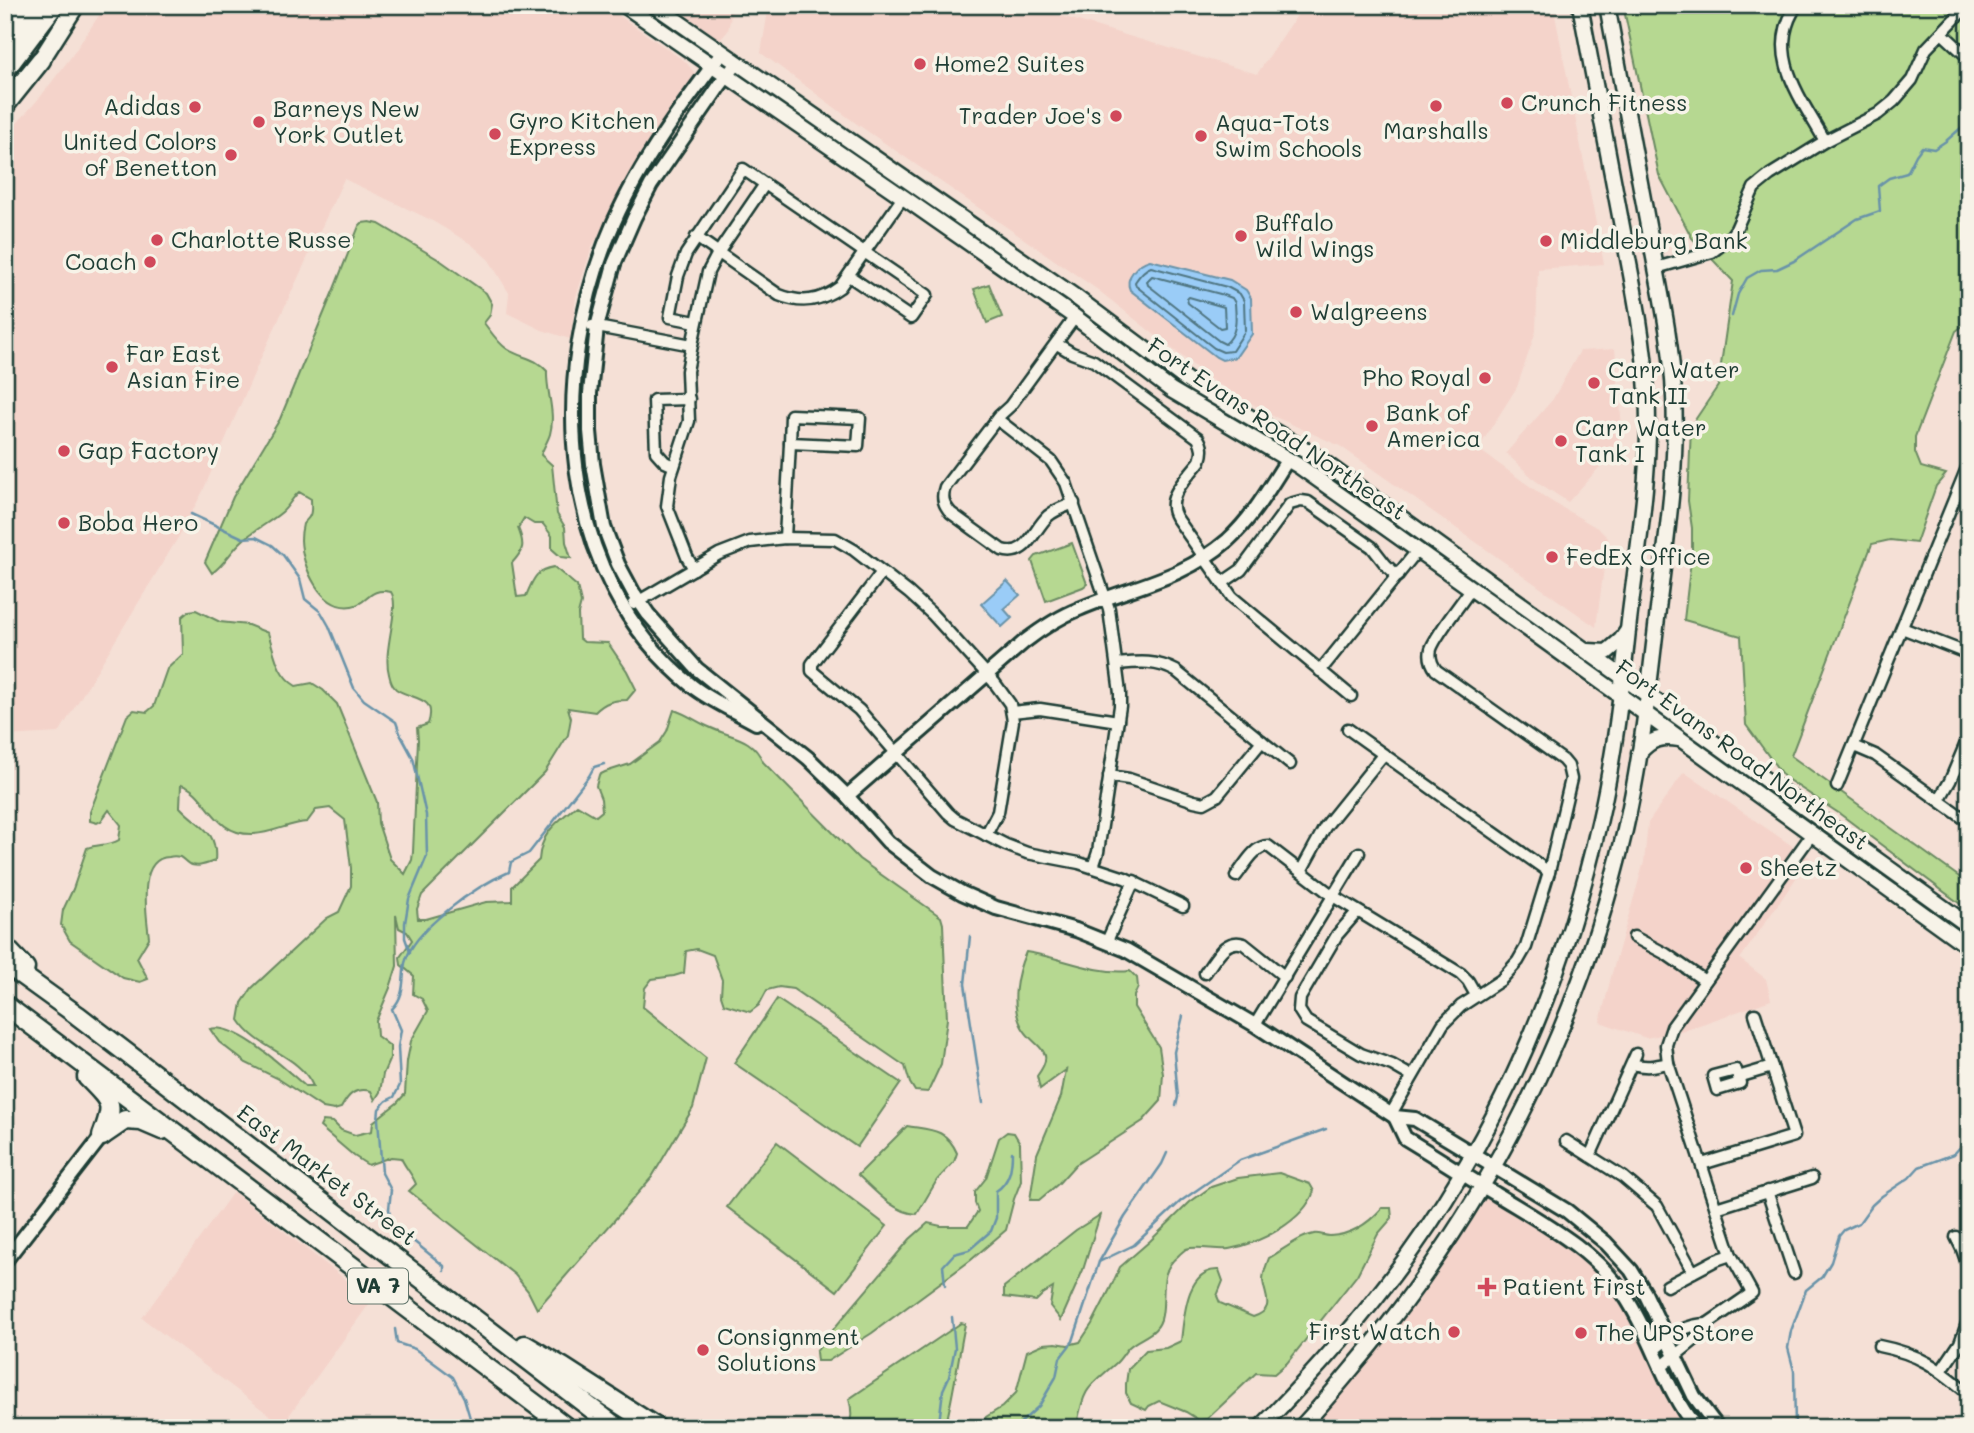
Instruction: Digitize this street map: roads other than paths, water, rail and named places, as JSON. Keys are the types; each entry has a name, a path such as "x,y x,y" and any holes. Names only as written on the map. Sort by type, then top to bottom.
{"highway":[{"path":"5,31 24,5"},
{"path":"5,46 36,5"},
{"path":"5,70 54,5"},
{"path":"5,105 41,60 76,5"},
{"name":"VA 7","path":"5,947 77,1015"},
{"name":"East Market Street","path":"5,963 77,1015 617,1428"},
{"name":"VA 7","path":"5,1005 567,1428"},
{"path":"58,1047 109,1101 111,1113 102,1136"},
{"path":"102,1136 119,1122 130,1119 141,1121 188,1142"},
{"path":"461,1309 564,1368 657,1428"},
{"path":"486,1366 550,1428"}],"main road":[{"path":"41,60 84,5"},
{"name":"Fort Evans Road Northeast","path":"624,5 1075,317 1171,390 1287,459 1969,947"},
{"name":"Fort Evans Road Northeast","path":"654,5 1077,298 1188,382 1311,453 1969,926"},
{"path":"1260,1428 1299,1388 1383,1289 1462,1174 1517,1066 1561,957 1601,815 1614,748 1629,629 1646,468 1648,413 1646,364 1637,306 1580,5"},
{"path":"1300,1428 1320,1408 1387,1326 1432,1265 1493,1168 1539,1081 1570,1009 1596,938 1625,829 1645,714 1672,488 1675,437 1672,369 1607,5"},
{"path":"1586,651 1607,652 1622,640 1629,629"},
{"path":"1639,753 1658,738 1679,738"},
{"path":"1811,834 1822,832 1893,871"}],"street":[{"path":"1797,5 1783,39 1784,60 1791,79 1825,141"},
{"path":"1656,268 1712,252 1728,240 1736,229 1754,188 1770,175 1825,141 1878,114 1894,101 1912,80 1926,49 1969,5"},
{"path":"1943,34 1969,58"},
{"path":"722,52 645,163 622,205 594,274 581,324 573,384 572,418 578,484 587,527 598,558 625,610 643,636 693,686 781,737"},
{"path":"737,63 668,158 640,207 614,264 597,327 590,393 593,464 604,527 618,564 639,601 660,629 697,669 825,774 888,842 932,876 996,908 1076,930 1126,950 1255,1025 1393,1116 1415,1119 1567,1211 1606,1243 1631,1270 1645,1293 1694,1396 1718,1428"},
{"path":"696,322 670,317 682,262 743,169 926,295 911,318 849,275"},
{"path":"694,569 687,558 667,506 674,466 689,421 687,371 696,322 704,281 718,253 765,184"},
{"path":"696,237 779,295 790,299 822,298 840,287 903,197"},
{"path":"1074,503 1056,510 1046,518 1026,546 1015,552 1002,550 946,508 943,496 945,487 996,419 1010,406 1075,317"},
{"path":"581,324 692,345"},
{"path":"1057,344 1094,361 1198,438 1203,449 1200,461 1172,499 1172,511 1232,597 1351,696"},
{"path":"674,466 665,462 656,452 654,400 689,399"},
{"path":"785,538 791,415 860,418 858,446 790,443"},
{"path":"996,419 1051,461 1066,482 1106,599 1113,631 1120,693 1118,721 1098,852 1093,867"},
{"path":"847,796 1024,642 1049,624 1081,608 1165,579 1205,557 1250,518 1287,459"},
{"path":"1837,786 1969,463"},
{"path":"1222,583 1241,570 1290,504 1301,501 1308,502 1373,547 1398,576"},
{"path":"625,610 734,547 766,539 785,538 835,540 854,550 932,614 1006,696 1013,721 998,812 986,835"},
{"path":"1320,671 1417,551"},
{"path":"882,572 811,668 814,673 851,702 948,813 986,835 1027,853 1093,867 1134,881 1182,906"},
{"path":"1393,1116 1411,1076 1443,1024 1476,995 1501,980 1526,947 1549,872 1571,779 1568,765 1563,760 1436,670 1430,658 1433,645 1471,589"},
{"path":"1902,628 1969,654"},
{"path":"1117,664 1144,661 1176,671 1290,764"},
{"path":"1012,712 1040,709 1118,721"},
{"path":"1348,729 1549,872"},
{"path":"1940,800 1951,781 1969,736"},
{"path":"1109,776 1129,779 1204,803 1217,796 1262,741"},
{"path":"1854,747 1875,755 1969,822"},
{"path":"1301,871 1331,819 1383,755"},
{"path":"1660,1368 1703,1334 1707,1324 1752,1293 1731,1255 1668,1063 1668,1036 1811,834"},
{"path":"1236,876 1257,849 1263,846 1275,849 1357,912 1461,974 1476,995"},
{"path":"1255,1025 1359,853"},
{"path":"1107,941 1134,881"},
{"path":"1357,912 1337,935 1300,998 1299,1010 1306,1021 1361,1054 1392,1065 1411,1076"},
{"path":"1634,937 1666,954 1705,981"},
{"path":"1205,972 1227,944 1239,942 1285,977"},
{"path":"1702,1164 1794,1136 1755,1014"},
{"path":"1590,1156 1634,1059 1644,1067 1668,1063"},
{"path":"1738,1077 1772,1067"},
{"path":"1393,1116 1405,1138 1555,1229 1600,1266 1624,1294 1645,1331 1679,1404 1696,1428"},
{"path":"5,1262 102,1136"},
{"path":"1566,1141 1623,1177 1657,1206 1693,1272"},
{"path":"1716,1208 1812,1178"},
{"path":"1767,1191 1794,1273"},
{"path":"1956,1237 1969,1269"},
{"path":"1667,1286 1731,1255"},
{"path":"1941,1371 1960,1343 1969,1318"},
{"path":"1654,1350 1695,1324 1707,1324"},
{"path":"1878,1346 1916,1356 1941,1371 1969,1394"}],"water":[{"path":"1150,260 1230,280 1246,290 1251,298 1252,334 1236,357 1222,360 1216,357 1130,290 1129,280 1133,271"},
{"path":"1007,581 1020,595 1004,609 1012,618 1002,627 981,604"}],"waterway":[{"path":"1732,316 1738,294 1747,278 1761,270 1777,269 1794,261 1857,219 1880,211 1878,186 1889,178 1907,173 1922,147 1934,149 1969,121"},
{"path":"191,514 243,538 256,537 272,545 283,555 300,579 305,599 321,612 329,626 354,688 364,700 396,722 413,758 426,815 427,856 409,899 405,923 405,938 410,952"},
{"path":"444,1271 444,1266 391,1223 391,1190 382,1173 379,1109 394,1097 400,1085 398,1047 401,1030 392,1009 401,993 405,963 410,950 433,923 481,887 509,872 511,862 529,853 594,767 604,764"},
{"path":"970,936 965,984 983,1103"},
{"path":"1176,1106 1178,1097 1174,1052 1183,1016"},
{"path":"1099,1262 1134,1245 1181,1201 1240,1160 1326,1129"},
{"path":"1795,1428 1794,1371 1788,1348 1791,1331 1806,1290 1822,1277 1844,1230 1859,1223 1872,1205 1909,1178 1919,1167 1954,1154 1969,1137"},
{"path":"945,1285 943,1266 954,1254 969,1250 991,1231 996,1218 996,1191 1009,1174 1012,1152"},
{"path":"1015,1428 1039,1406 1056,1377 1060,1358 1073,1341 1099,1262 1167,1153"},
{"path":"936,1428 955,1348 952,1317"},
{"path":"395,1329 397,1343 415,1349 453,1377 464,1398 473,1428"}],"place":[{"name":"Home2 Suites","path":"920,64"},
{"name":"Crunch Fitness","path":"1507,103"},
{"name":"Marshalls","path":"1436,106"},
{"name":"Adidas","path":"195,107"},
{"name":"Trader Joe's","path":"1116,116"},
{"name":"Barneys New York Outlet","path":"259,122"},
{"name":"Gyro Kitchen Express","path":"495,134"},
{"name":"Aqua-Tots Swim Schools","path":"1201,136"},
{"name":"United Colors of Benetton","path":"231,155"},
{"name":"Buffalo Wild Wings","path":"1241,236"},
{"name":"Charlotte Russe","path":"157,240"},
{"name":"Middleburg Bank","path":"1546,241"},
{"name":"Coach","path":"150,262"},
{"name":"Walgreens","path":"1296,312"},
{"name":"Far East Asian Fire","path":"112,367"},
{"name":"Pho Royal","path":"1485,378"},
{"name":"Carr Water Tank II","path":"1594,383"},
{"name":"Bank of America","path":"1372,426"},
{"name":"Carr Water Tank I","path":"1561,441"},
{"name":"Gap Factory","path":"64,451"},
{"name":"Boba Hero","path":"64,523"},
{"name":"FedEx Office","path":"1552,557"},
{"name":"Sheetz","path":"1746,868"},
{"name":"Patient First","path":"1487,1287"},
{"name":"First Watch","path":"1454,1332"},
{"name":"The UPS Store","path":"1581,1333"},
{"name":"Consignment Solutions","path":"703,1350"}]}
